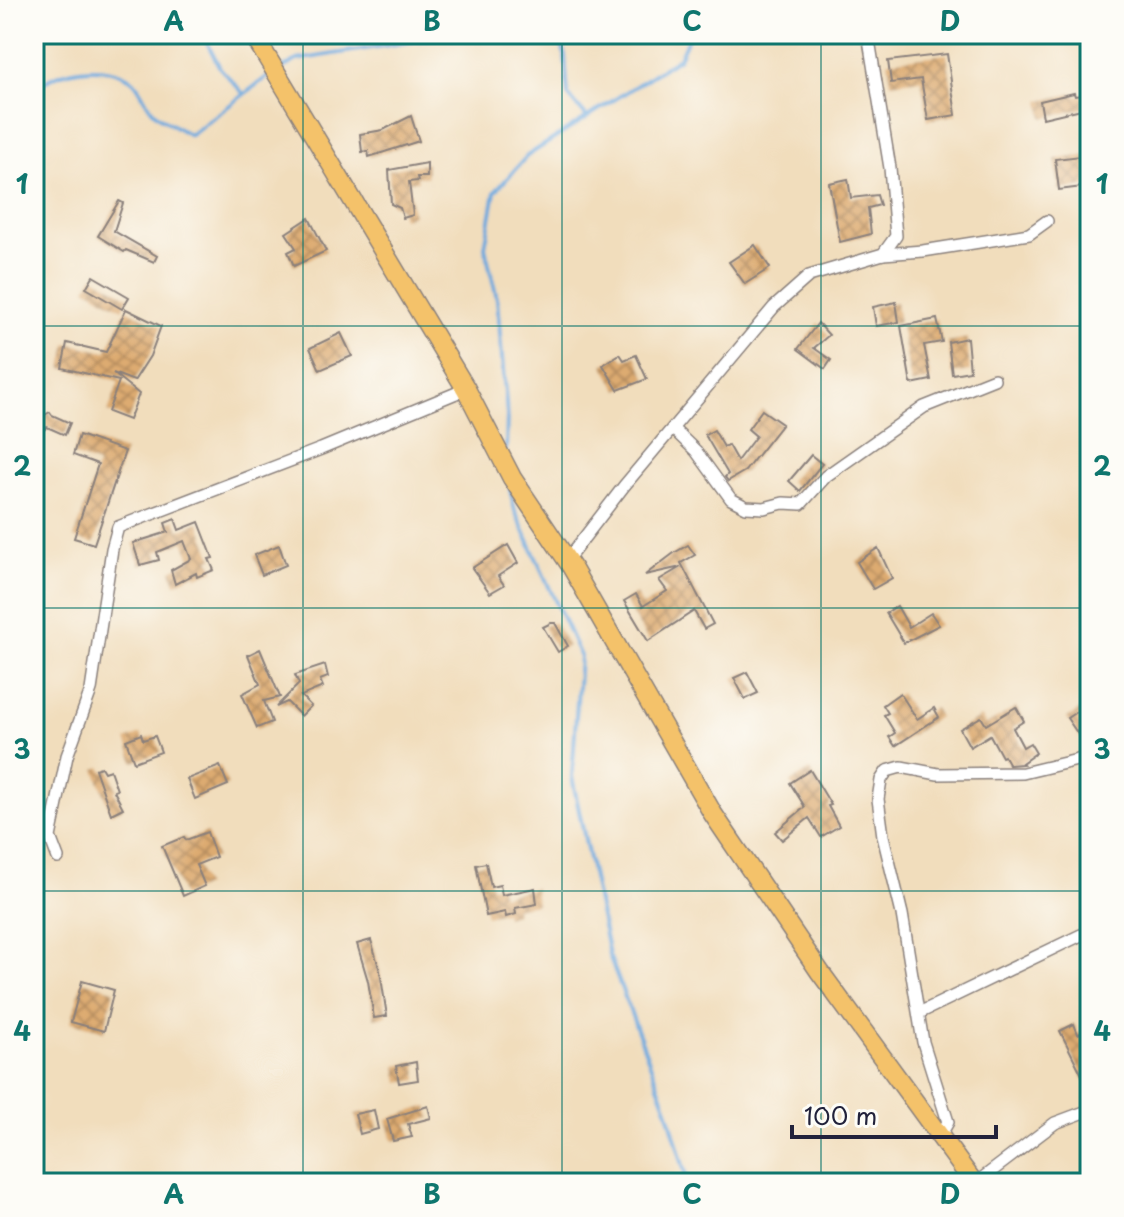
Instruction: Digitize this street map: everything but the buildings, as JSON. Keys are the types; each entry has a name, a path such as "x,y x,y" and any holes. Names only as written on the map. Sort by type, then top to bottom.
{"main road":[{"path":"253,34 466,389 512,478 567,560 680,758 752,875 975,1183"}],"street":[{"path":"868,34 890,168 896,236 883,254"},
{"path":"567,560 624,486 774,307 809,276 883,254 923,251 1029,234 1047,221"},
{"path":"673,429 696,451 731,499 746,507 801,504 826,476 924,407 994,379"},
{"path":"58,858 50,837 67,756 91,690 118,527 466,389"},
{"path":"940,1136 948,1122 923,1042 902,914 883,836 878,799 881,780 887,771 901,767 938,774 1023,773 1090,757"},
{"path":"919,1013 1081,935 1090,936"},
{"path":"975,1183 1055,1123 1090,1110"}],"waterway":[{"path":"203,34 220,68 243,93"},
{"path":"279,70 297,60 459,34"},
{"path":"558,34 565,55 568,95 586,116"},
{"path":"506,450 507,415 497,299 485,247 495,192 527,156 679,58 690,34"},
{"path":"34,91 43,83 67,72 109,70 132,80 157,115 190,135 271,74"},
{"path":"510,490 515,511 580,656 572,777 609,955 667,1109 688,1183"}]}
